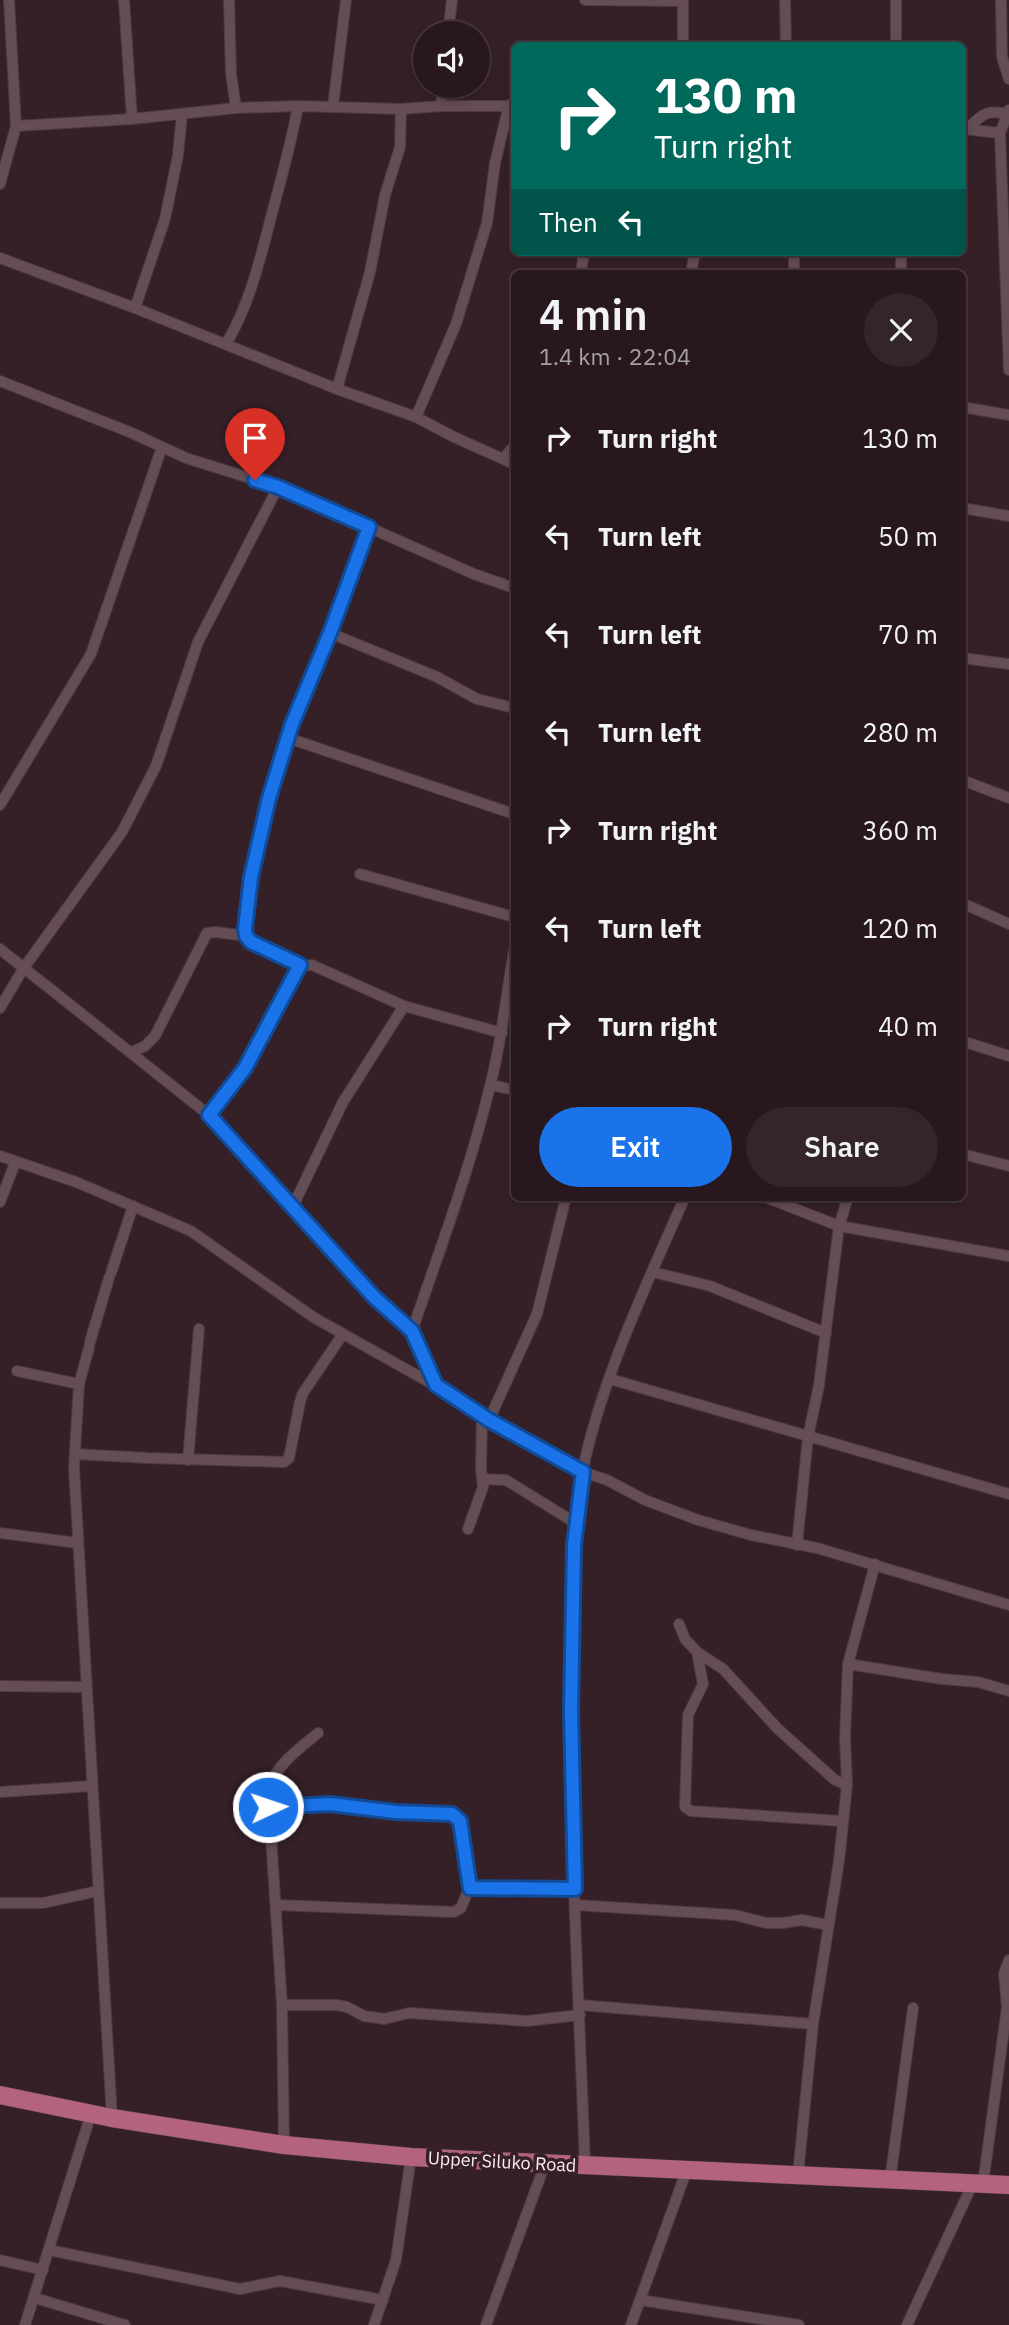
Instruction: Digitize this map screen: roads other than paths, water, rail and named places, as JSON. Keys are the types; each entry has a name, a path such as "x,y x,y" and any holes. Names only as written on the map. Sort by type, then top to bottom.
{"main road":[{"name":"Upper Siluko Road","path":"0,2095 112,2118 284,2145 411,2157 686,2172 1009,2185"}],"street":[{"path":"0,184 16,126 9,0"},
{"path":"124,0 132,119"},
{"path":"229,0 236,108"},
{"path":"333,106 346,0"},
{"path":"450,21 452,0"},
{"path":"585,0 684,0 683,42"},
{"path":"785,0 786,42"},
{"path":"895,42 896,0"},
{"path":"1001,0 1002,57 1009,79"},
{"path":"441,106 442,98"},
{"path":"226,344 237,326 262,251 291,144 298,106"},
{"path":"16,126 132,119 236,108 333,106 401,109 511,106"},
{"path":"337,389 370,272 385,195 400,147 401,109"},
{"path":"416,417 456,324 487,223 495,163 511,109"},
{"path":"966,128 990,112 1008,112 1000,133 1006,204 1009,370"},
{"path":"135,309 165,219 183,114"},
{"path":"966,129 1000,133"},
{"path":"0,258 416,417 509,461"},
{"path":"0,381 186,458 278,487 474,574 511,586"},
{"path":"966,408 1009,415"},
{"path":"0,804 91,654 162,447"},
{"path":"0,1008 23,969 122,832 156,766 198,642 278,487"},
{"path":"966,509 1009,516"},
{"path":"369,527 288,738 269,798 251,877 246,936 251,942 300,965 312,965 404,1006 502,1033"},
{"path":"330,633 437,677 477,699 511,707"},
{"path":"966,659 1009,664"},
{"path":"288,738 511,813"},
{"path":"966,782 1009,798"},
{"path":"359,874 511,916"},
{"path":"966,905 1009,924"},
{"path":"132,1052 145,1046 155,1036 207,933 246,936"},
{"path":"0,949 209,1115 374,1297 412,1331 436,1385"},
{"path":"209,1115 245,1068 300,965"},
{"path":"412,1331 458,1196 491,1085 502,1033 511,967"},
{"path":"293,1206 343,1102 404,1006"},
{"path":"966,1042 1009,1056"},
{"path":"491,1085 511,1089"},
{"path":"966,1155 1009,1166"},
{"path":"0,1156 76,1182 191,1231 313,1317 436,1385 486,1418 583,1472 607,1480 645,1500 698,1520 817,1548 1009,1605"},
{"path":"0,1202 15,1163"},
{"path":"468,1529 483,1488 486,1418 537,1314 565,1201"},
{"path":"585,2166 570,1737 574,1545 583,1472 597,1413 652,1272 683,1201"},
{"path":"782,1201 839,1226 1009,1256"},
{"path":"797,1545 808,1437 820,1385 839,1226 847,1201"},
{"path":"112,2118 74,1468 79,1384 133,1206"},
{"path":"652,1272 710,1286 826,1333"},
{"path":"188,1460 199,1329"},
{"path":"75,1454 284,1462 289,1458 303,1393 343,1334"},
{"path":"17,1371 79,1384"},
{"path":"610,1379 1009,1494"},
{"path":"482,1479 506,1480 577,1524"},
{"path":"0,1533 78,1543"},
{"path":"798,2175 813,2024 839,1861 847,1785 845,1737 848,1664 875,1564"},
{"path":"678,1624 685,1639 697,1652 723,1669 778,1729 835,1780 847,1785"},
{"path":"697,1652 703,1684 688,1715 685,1807 691,1811 842,1821"},
{"path":"848,1664 918,1676 978,1682 1009,1690"},
{"path":"0,1686 86,1687"},
{"path":"284,2145 282,2005 268,1791 272,1777 280,1765 318,1733"},
{"path":"0,1792 92,1786"},
{"path":"268,1807 330,1804 396,1812 452,1814 460,1821 470,1888 461,1908 454,1912 276,1905"},
{"path":"470,1888 575,1889"},
{"path":"0,1903 43,1903 98,1891"},
{"path":"576,1905 735,1914 766,1923 802,1920 828,1925"},
{"path":"907,2325 978,2183 1007,2007 1004,1974 1009,1960"},
{"path":"282,2005 337,2005 365,2016 384,2019 409,2013 527,2021 580,2010 813,2024"},
{"path":"890,2180 913,2008"},
{"path":"25,2325 91,2114"},
{"path":"374,2325 399,2242 411,2157"},
{"path":"486,2325 545,2164"},
{"path":"631,2325 686,2172"},
{"path":"49,2250 240,2289 280,2281 383,2300"},
{"path":"0,2260 43,2270"},
{"path":"35,2298 125,2325"},
{"path":"640,2300 799,2325"}]}
